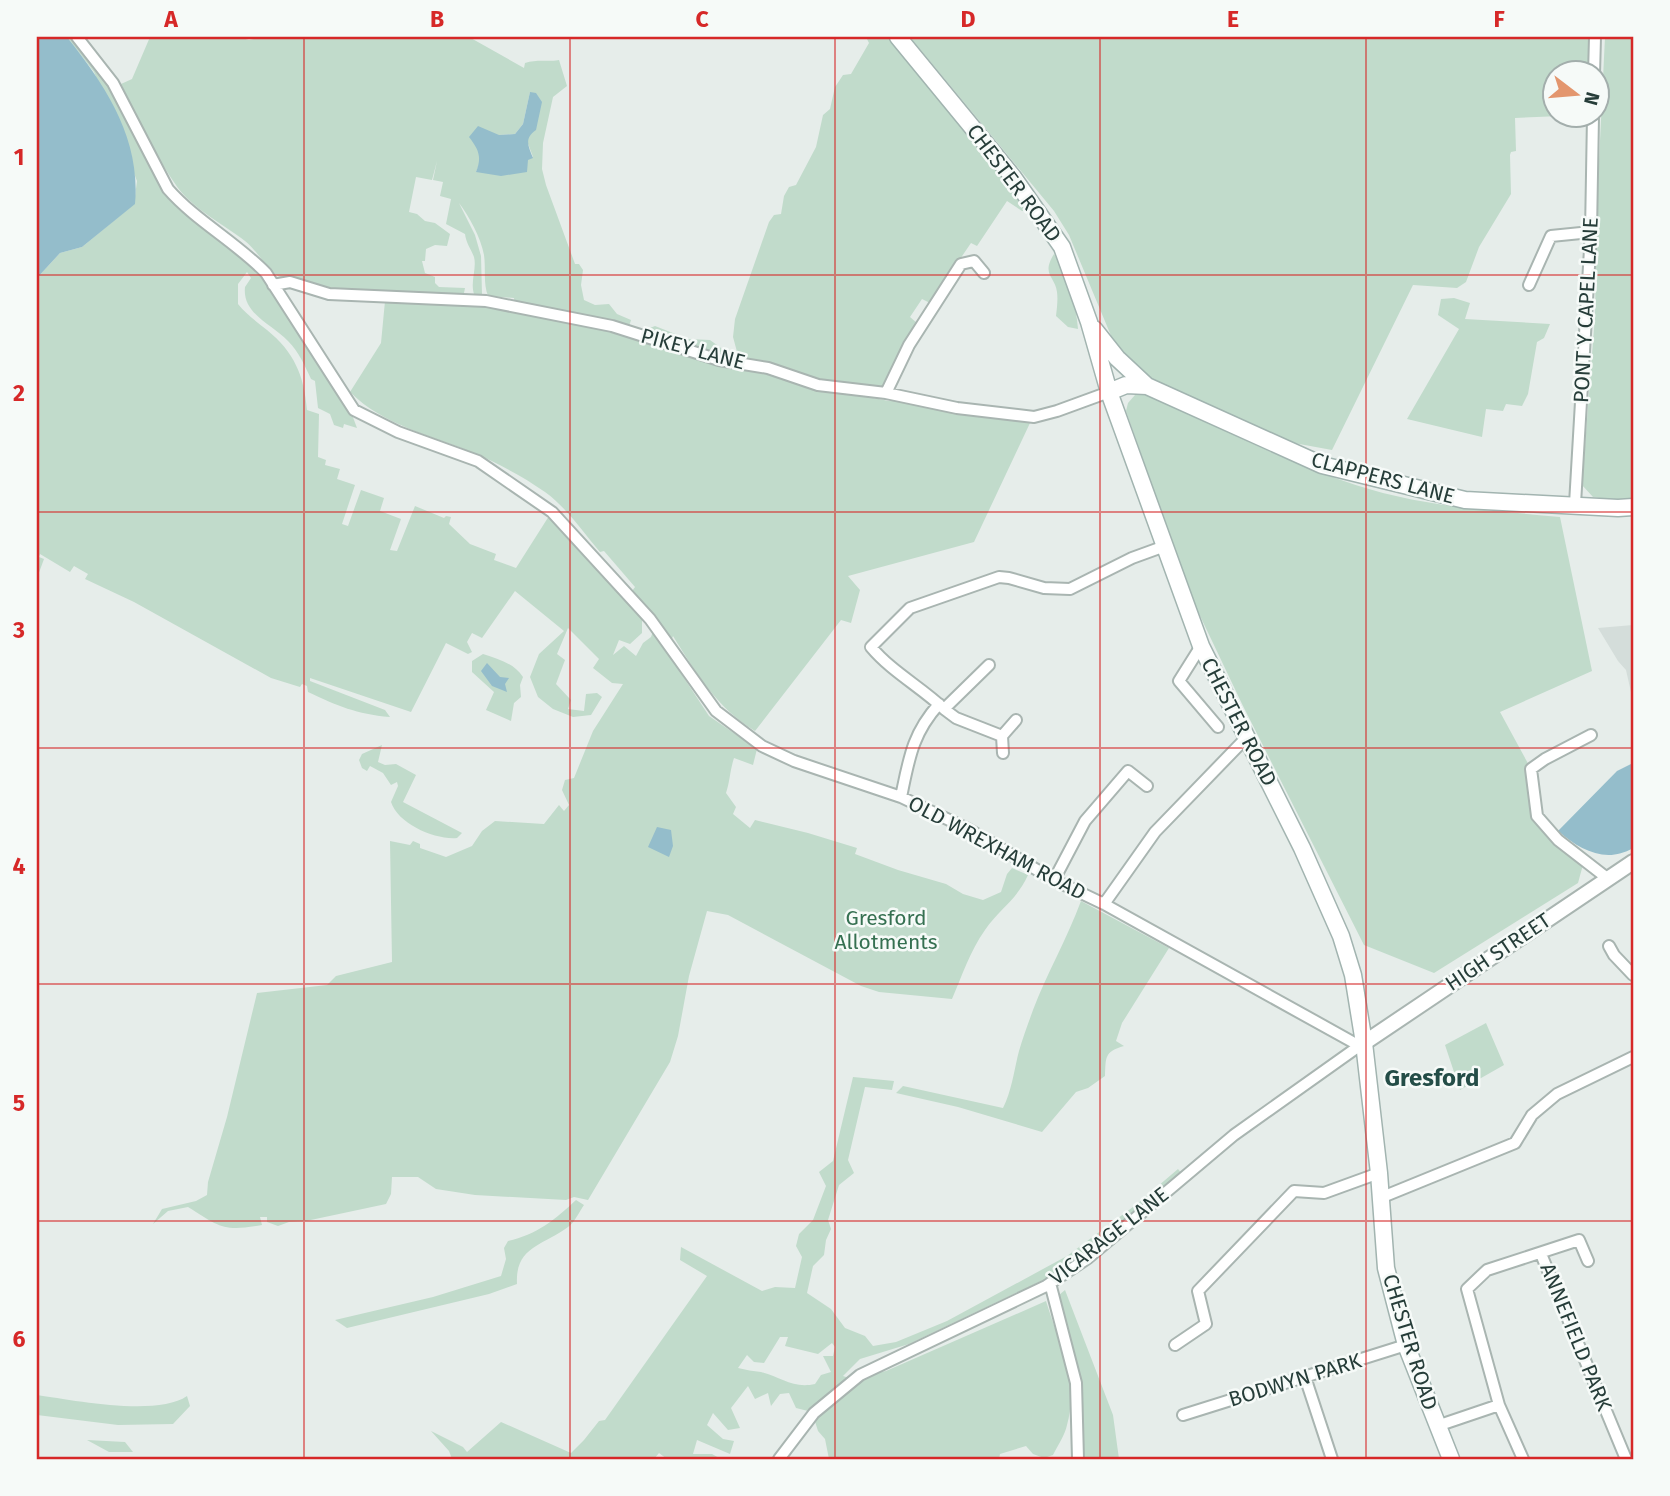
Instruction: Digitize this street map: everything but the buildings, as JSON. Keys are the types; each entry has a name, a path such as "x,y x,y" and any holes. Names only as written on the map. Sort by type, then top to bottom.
{"main road":[{"name":"CHESTER ROAD","path":"898,37 1013,177 1062,247 1089,321 1110,392 1201,646 1303,848 1341,936 1353,975 1379,1173 1386,1268 1406,1345 1451,1459"},
{"name":"CLAPPERS LANE","path":"1089,321 1117,358 1147,386 1322,465 1465,500 1618,508 1633,506"},
{"path":"1110,392 1126,385 1147,386"}],"street":[{"name":"OLD WREXHAM ROAD","path":"77,37 113,83 168,189 179,202 251,257 266,273 354,410 398,432 478,461 552,512 650,619 716,711 762,746 794,761 901,797 968,830 1054,880 1104,904 1361,1044"},
{"path":"1594,60 1595,37"},
{"name":"PONT Y CAPEL LANE","path":"1575,504 1591,232 1593,130"},
{"path":"1529,285 1551,236 1591,232"},
{"path":"886,393 909,345 961,264 974,261 984,273"},
{"name":"PIKEY LANE","path":"273,285 290,282 329,294 486,301 612,326 719,360 768,368 818,385 886,393 957,408 1034,417 1110,392"},
{"path":"1002,736 956,718 880,658 871,647 910,608 928,601 999,577 1044,588 1070,589 1132,558 1165,546"},
{"path":"1201,646 1179,681 1218,727"},
{"path":"901,797 914,741 922,723 989,665"},
{"path":"1003,753 1002,736 1016,720"},
{"path":"1591,735 1531,769 1537,816 1558,840 1607,878"},
{"path":"1104,904 1155,832 1247,737"},
{"path":"1054,880 1085,821 1128,771 1147,786"},
{"name":"HIGH STREET","path":"1361,1044 1633,862"},
{"path":"1609,946 1633,975"},
{"name":"VICARAGE LANE","path":"779,1459 814,1413 860,1375 1050,1283 1088,1258 1234,1135 1361,1044"},
{"path":"1380,1198 1515,1143 1532,1115 1557,1094 1633,1059"},
{"path":"1175,1345 1206,1324 1198,1291 1294,1191 1324,1193 1379,1173"},
{"name":"ANNEFIELD PARK","path":"1523,1459 1499,1405 1467,1289 1487,1270 1579,1240 1588,1261"},
{"name":"ANNEFIELD PARK","path":"1541,1254 1626,1459"},
{"path":"1050,1283 1076,1383 1078,1459"},
{"name":"BODWYN PARK","path":"1183,1415 1406,1345"},
{"path":"1305,1377 1332,1459"},
{"path":"1437,1426 1499,1405"}],"shaded area":[{"path":"1633,625 1633,701 1626,670 1598,628"}],"green space":[{"name":"Gresford Allotments","path":"67,37 74,37 111,85 164,194 251,262 351,412 357,428 344,424 343,428 334,425 330,414 318,408 315,381 311,379 295,350 259,318 248,304 245,287 251,278 247,272 238,284 238,304 276,338 291,356 300,375 307,410 319,414 318,457 326,460 325,465 340,469 337,479 355,485 342,524 348,526 361,490 384,498 380,511 401,519 390,550 397,551 415,506 444,518 451,517 449,524 470,544 496,554 494,560 516,568 549,516 626,599 635,587 604,551 600,552 568,513 545,492 483,457 393,421 363,404 350,392 381,343 385,301 467,304 516,311 514,298 488,296 482,248 467,214 459,203 475,235 481,256 482,294 474,294 474,257 465,234 446,224 451,199 440,196 443,182 433,180 437,161 432,180 416,177 409,212 435,223 450,234 447,246 435,245 426,249 425,261 422,261 425,273 435,277 435,283 439,287 465,288 464,293 346,293 300,284 274,273 249,245 185,196 162,163 121,84 132,79 150,37 239,37 249,40 262,37 469,37 524,68 525,63 529,62 559,60 567,86 553,97 543,143 542,169 575,264 579,264 583,270 581,285 584,300 595,305 609,304 617,314 631,320 626,336 644,343 642,331 655,326 688,339 710,340 721,348 726,368 736,369 739,359 733,337 735,319 769,222 774,215 781,214 784,196 789,187 796,185 816,147 823,115 830,109 835,87 843,75 851,74 869,43 866,37 893,37 1029,211 1022,211 1007,201 977,246 971,243 930,303 922,299 910,317 917,323 880,389 842,392 889,401 898,399 908,404 1030,423 974,542 848,576 860,590 851,623 841,620 755,731 718,701 673,636 667,652 709,716 757,749 753,765 734,758 726,793 736,807 733,814 750,828 755,820 857,848 855,854 946,884 963,894 983,900 1001,892 1012,868 1028,875 980,938 952,999 879,992 861,986 728,915 707,911 670,1062 588,1200 574,1197 566,1200 475,1195 436,1189 418,1177 392,1177 391,1194 386,1204 306,1221 278,1226 267,1222 267,1217 260,1217 262,1225 230,1228 215,1223 188,1207 168,1211 153,1224 162,1209 196,1201 207,1195 208,1182 257,993 327,985 336,976 392,962 390,841 410,845 413,841 420,844 420,848 446,857 472,846 482,831 495,821 544,824 559,805 564,811 569,805 562,790 565,780 574,778 593,731 623,684 612,683 593,668 599,659 568,628 557,654 565,660 556,684 571,700 568,709 584,711 586,694 597,693 602,697 591,715 573,717 553,709 538,697 530,677 539,654 564,631 515,591 482,638 472,633 467,642 472,652 468,654 446,643 411,712 310,678 310,681 385,710 390,717 367,714 308,692 307,686 302,684 300,687 271,678 134,602 85,579 88,574 74,566 70,572 40,554 39,557 44,559 37,578 37,278 60,253 82,247 134,204 137,181 94,72","holes":["530,92 527,141 533,157 476,172 481,160 478,149 499,135 515,134 523,124","651,614 657,620 651,637 643,643 636,656 624,646 613,655 619,640 630,644 642,633 642,620"]},
{"path":"910,37 1589,37 1589,60 1540,60 1540,117 1515,118 1516,151 1510,155 1511,194 1479,247 1466,282 1457,288 1413,285 1332,450 1283,441 1139,373 1117,350 1069,235 1054,211"},
{"path":"1605,37 1633,37 1633,503 1593,497 1582,485 1595,316 1601,130 1610,130 1610,60 1604,60"},
{"path":"1054,254 1070,290 1078,329 1068,327 1056,316 1057,292 1049,271"},
{"path":"1454,298 1470,303 1465,319 1550,324 1544,338 1537,342 1528,394 1522,406 1506,404 1503,411 1486,409 1482,437 1407,419 1459,329 1438,315 1441,299"},
{"path":"1147,394 1313,470 1369,489 1439,504 1560,517 1592,671 1500,712 1531,769 1537,816 1584,861 1578,883 1434,973 1364,945 1192,599 1126,411 1128,403 1135,395"},
{"path":"483,654 510,665 523,677 520,685 521,697 514,703 511,721 486,710 494,692 472,672 472,661"},
{"path":"382,745 378,762 385,765 396,764 416,775 403,802 462,833 457,838 438,836 418,829 395,810 391,802 398,786 397,782 391,785 383,773 370,766 367,771 362,768 359,760 362,754"},
{"path":"1081,901 1169,948 1122,1023 1116,1041 1124,1046 1107,1056 1105,1076 1088,1088 1076,1092 1042,1132 958,1107 896,1093 903,1086 1003,1108 1033,1010"},
{"path":"1486,1023 1504,1065 1460,1090 1445,1045"},
{"path":"853,1077 894,1081 892,1090 865,1087 848,1160 854,1173 839,1185 828,1220 831,1229 824,1255 813,1266 807,1293 831,1309 845,1328 865,1336 873,1346 896,1342 947,1321 1067,1256 1137,1204 1178,1169 1182,1174 1085,1255 1058,1273 909,1344 860,1359 843,1376 849,1378 886,1371 1046,1301 1065,1362 1070,1394 1066,1429 1053,1455 1044,1458 1033,1454 1026,1446 1000,1454 999,1459 829,1459 825,1439 818,1431 812,1412 796,1408 789,1393 780,1394 771,1406 768,1393 755,1399 748,1386 731,1408 740,1428 728,1430 713,1413 707,1425 723,1439 734,1441 730,1454 697,1440 693,1454 712,1454 721,1459 667,1459 659,1453 654,1459 452,1459 449,1451 431,1431 463,1447 467,1452 501,1422 571,1453 599,1421 605,1420 707,1276 680,1260 681,1247 762,1291 775,1287 795,1288 802,1257 796,1246 799,1234 813,1220 826,1186 819,1172 833,1161","holes":["780,1337 788,1337 785,1346 818,1354 832,1343 835,1347 833,1356 823,1356 831,1372 821,1375 815,1384 800,1385 761,1372 738,1368 747,1355 754,1362 764,1363"]},
{"path":"576,1200 584,1205 575,1220 525,1255 520,1262 517,1284 489,1294 347,1328 335,1320 433,1297 501,1276 506,1259 504,1248 508,1241 528,1235 545,1225"},
{"path":"1065,1290 1113,1415 1119,1459 1081,1459 1082,1400 1080,1380 1059,1295"},
{"path":"37,1395 136,1406 173,1402 187,1396 190,1406 173,1424 118,1425 37,1415"},
{"path":"87,1440 125,1442 133,1452 109,1452"}],"water":[{"path":"37,37 67,37 107,94 118,114 132,157 135,204 82,247 60,253 37,278"},
{"path":"530,92 536,93 542,102 536,130 528,139 533,158 528,160 527,172 501,176 476,172 478,154 469,137 478,126 499,135 515,134 523,124"},
{"path":"487,663 500,677 509,678 505,684 507,692 492,686 481,671"},
{"path":"1633,763 1633,848 1613,855 1594,853 1575,844 1558,831 1617,771"},
{"path":"657,827 671,830 673,846 669,857 648,847"}],"district":[{"name":"Gresford","path":"1432,1078"}]}
